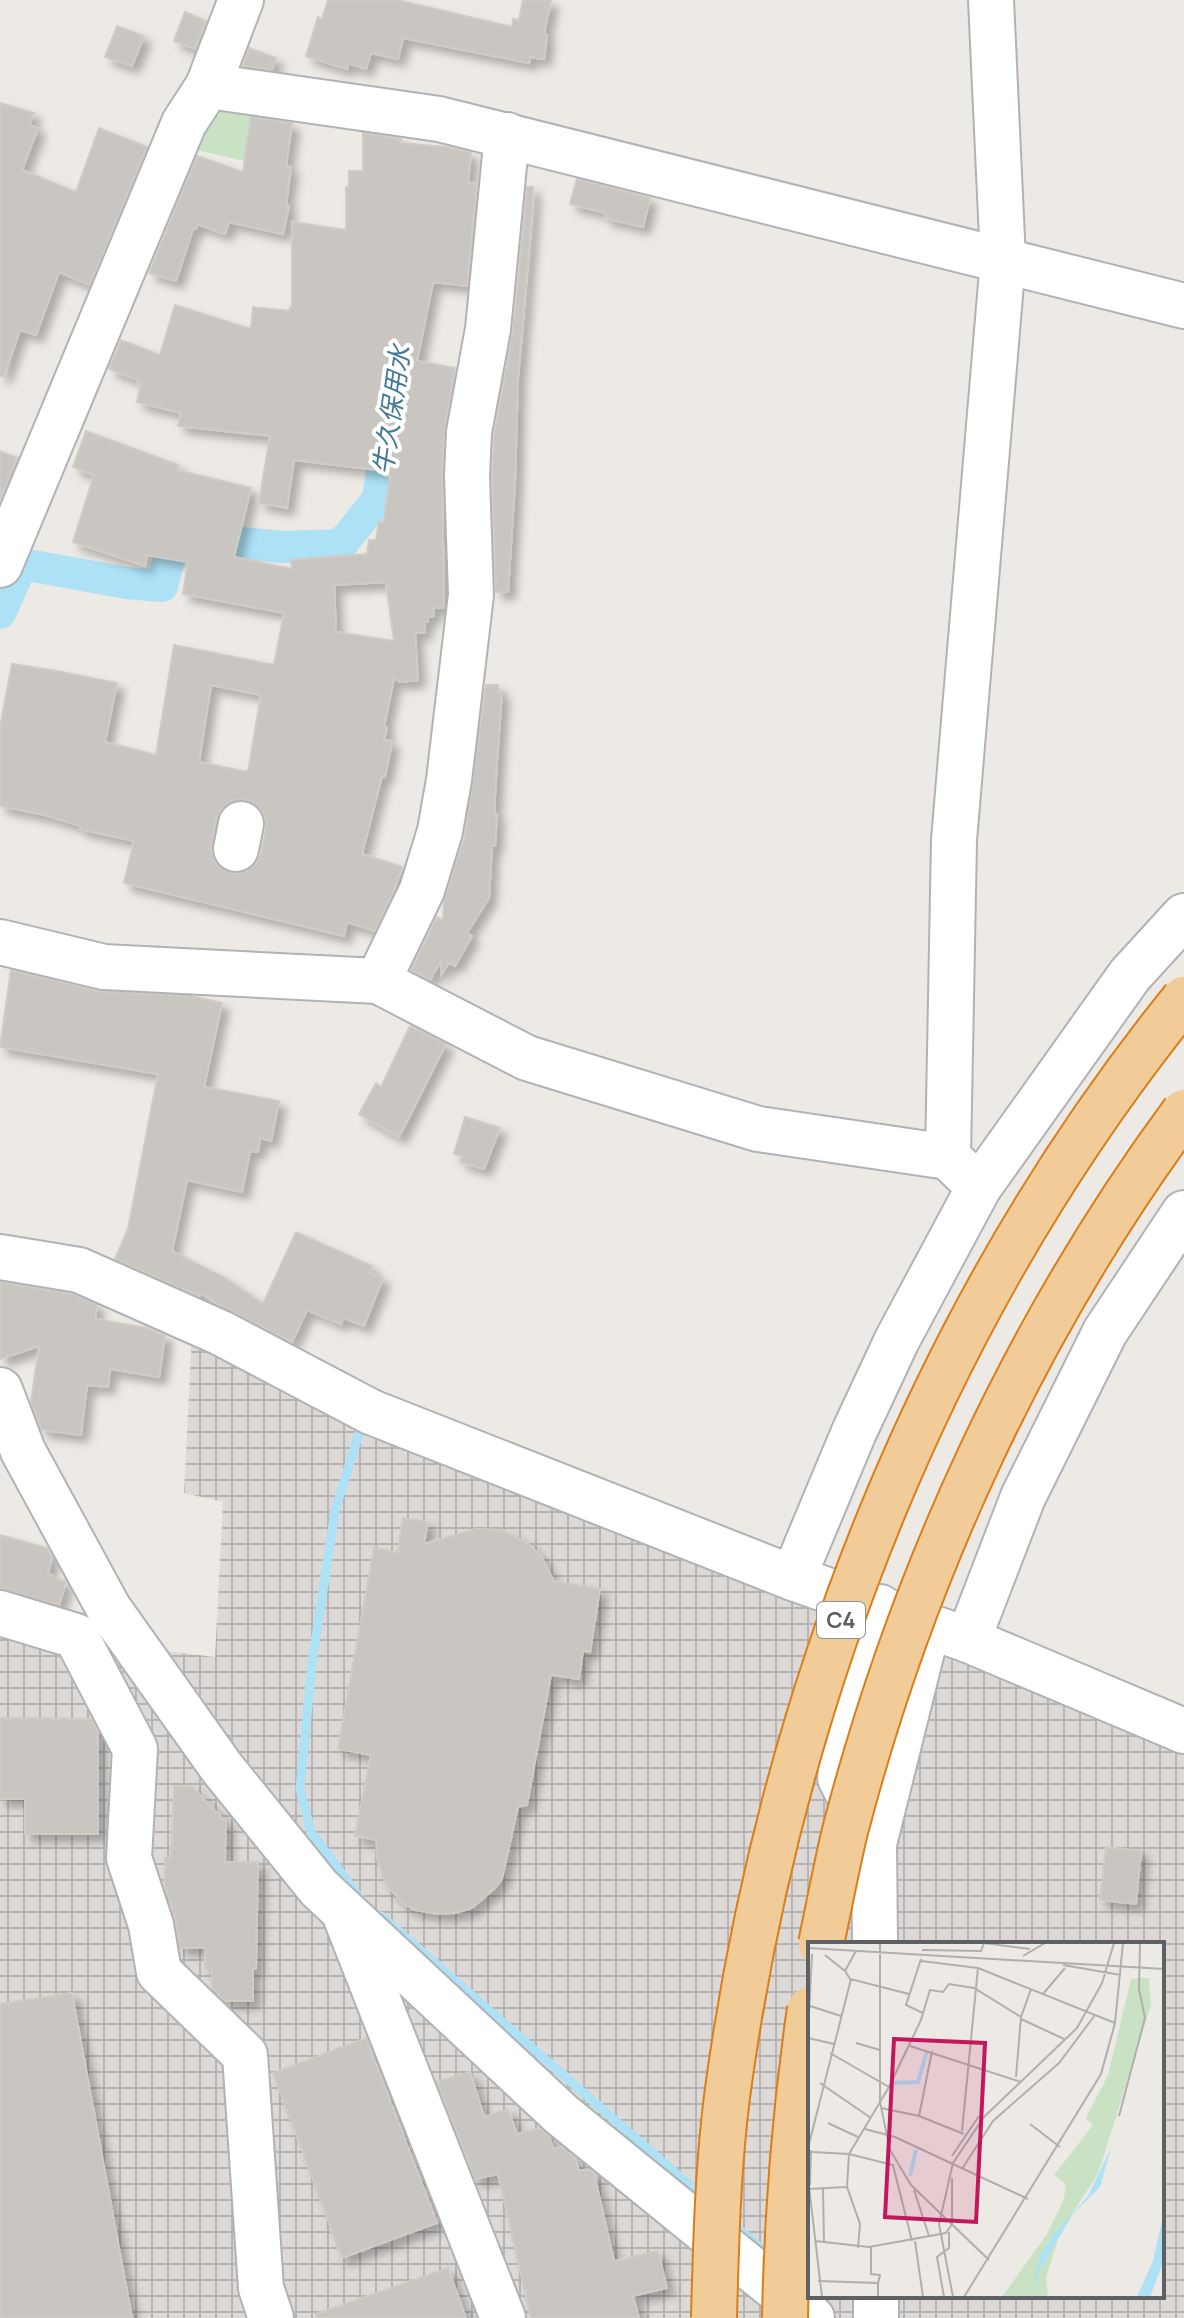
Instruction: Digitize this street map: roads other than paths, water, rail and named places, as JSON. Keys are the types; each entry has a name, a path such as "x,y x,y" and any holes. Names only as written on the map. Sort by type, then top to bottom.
{"highway":[{"name":"C4","path":"714,2318 717,2225 728,2085 748,1965 781,1817 821,1677 857,1573 935,1390 1038,1205 1092,1122 1184,999"},
{"path":"821,1942 845,1833 885,1695 956,1509 1048,1321 1107,1223 1184,1112"},
{"path":"785,2318 786,2236 798,2093 808,2023"}],"street":[{"path":"0,565 184,123 208,86 241,0"},
{"path":"948,1157 954,840 1003,260 991,0"},
{"path":"208,86 439,119 1184,306"},
{"path":"378,981 422,890 440,831 449,780 471,595 467,476 469,432 488,329 507,135"},
{"path":"793,1578 854,1432 897,1340 979,1187 1130,975 1184,916"},
{"path":"0,942 104,967 378,981 527,1058 758,1129 948,1157 979,1187"},
{"path":"875,1942 874,1844 948,1634 1023,1497 1105,1332 1184,1213"},
{"path":"0,1257 79,1270 221,1333 371,1412 793,1578 880,1607 1184,1731"},
{"path":"0,1390 23,1451 109,1609 222,1768 319,1888 562,2115 812,2318"},
{"path":"874,1844 840,1778 850,1698 880,1607"},
{"path":"0,1613 76,1636 135,1749 129,1858 151,1925 159,1972 245,2055 261,2288 271,2318"},
{"path":"341,1906 503,2318"}],"waterway":[{"name":"牛久保用水","path":"0,613 22,564 127,583 162,586 175,536 282,547 341,545 378,499 388,429"},
{"path":"360,1430 335,1511 312,1663 300,1789 311,1832 360,1898"},
{"path":"381,1916 704,2198"},
{"path":"730,2221 773,2259"}]}
